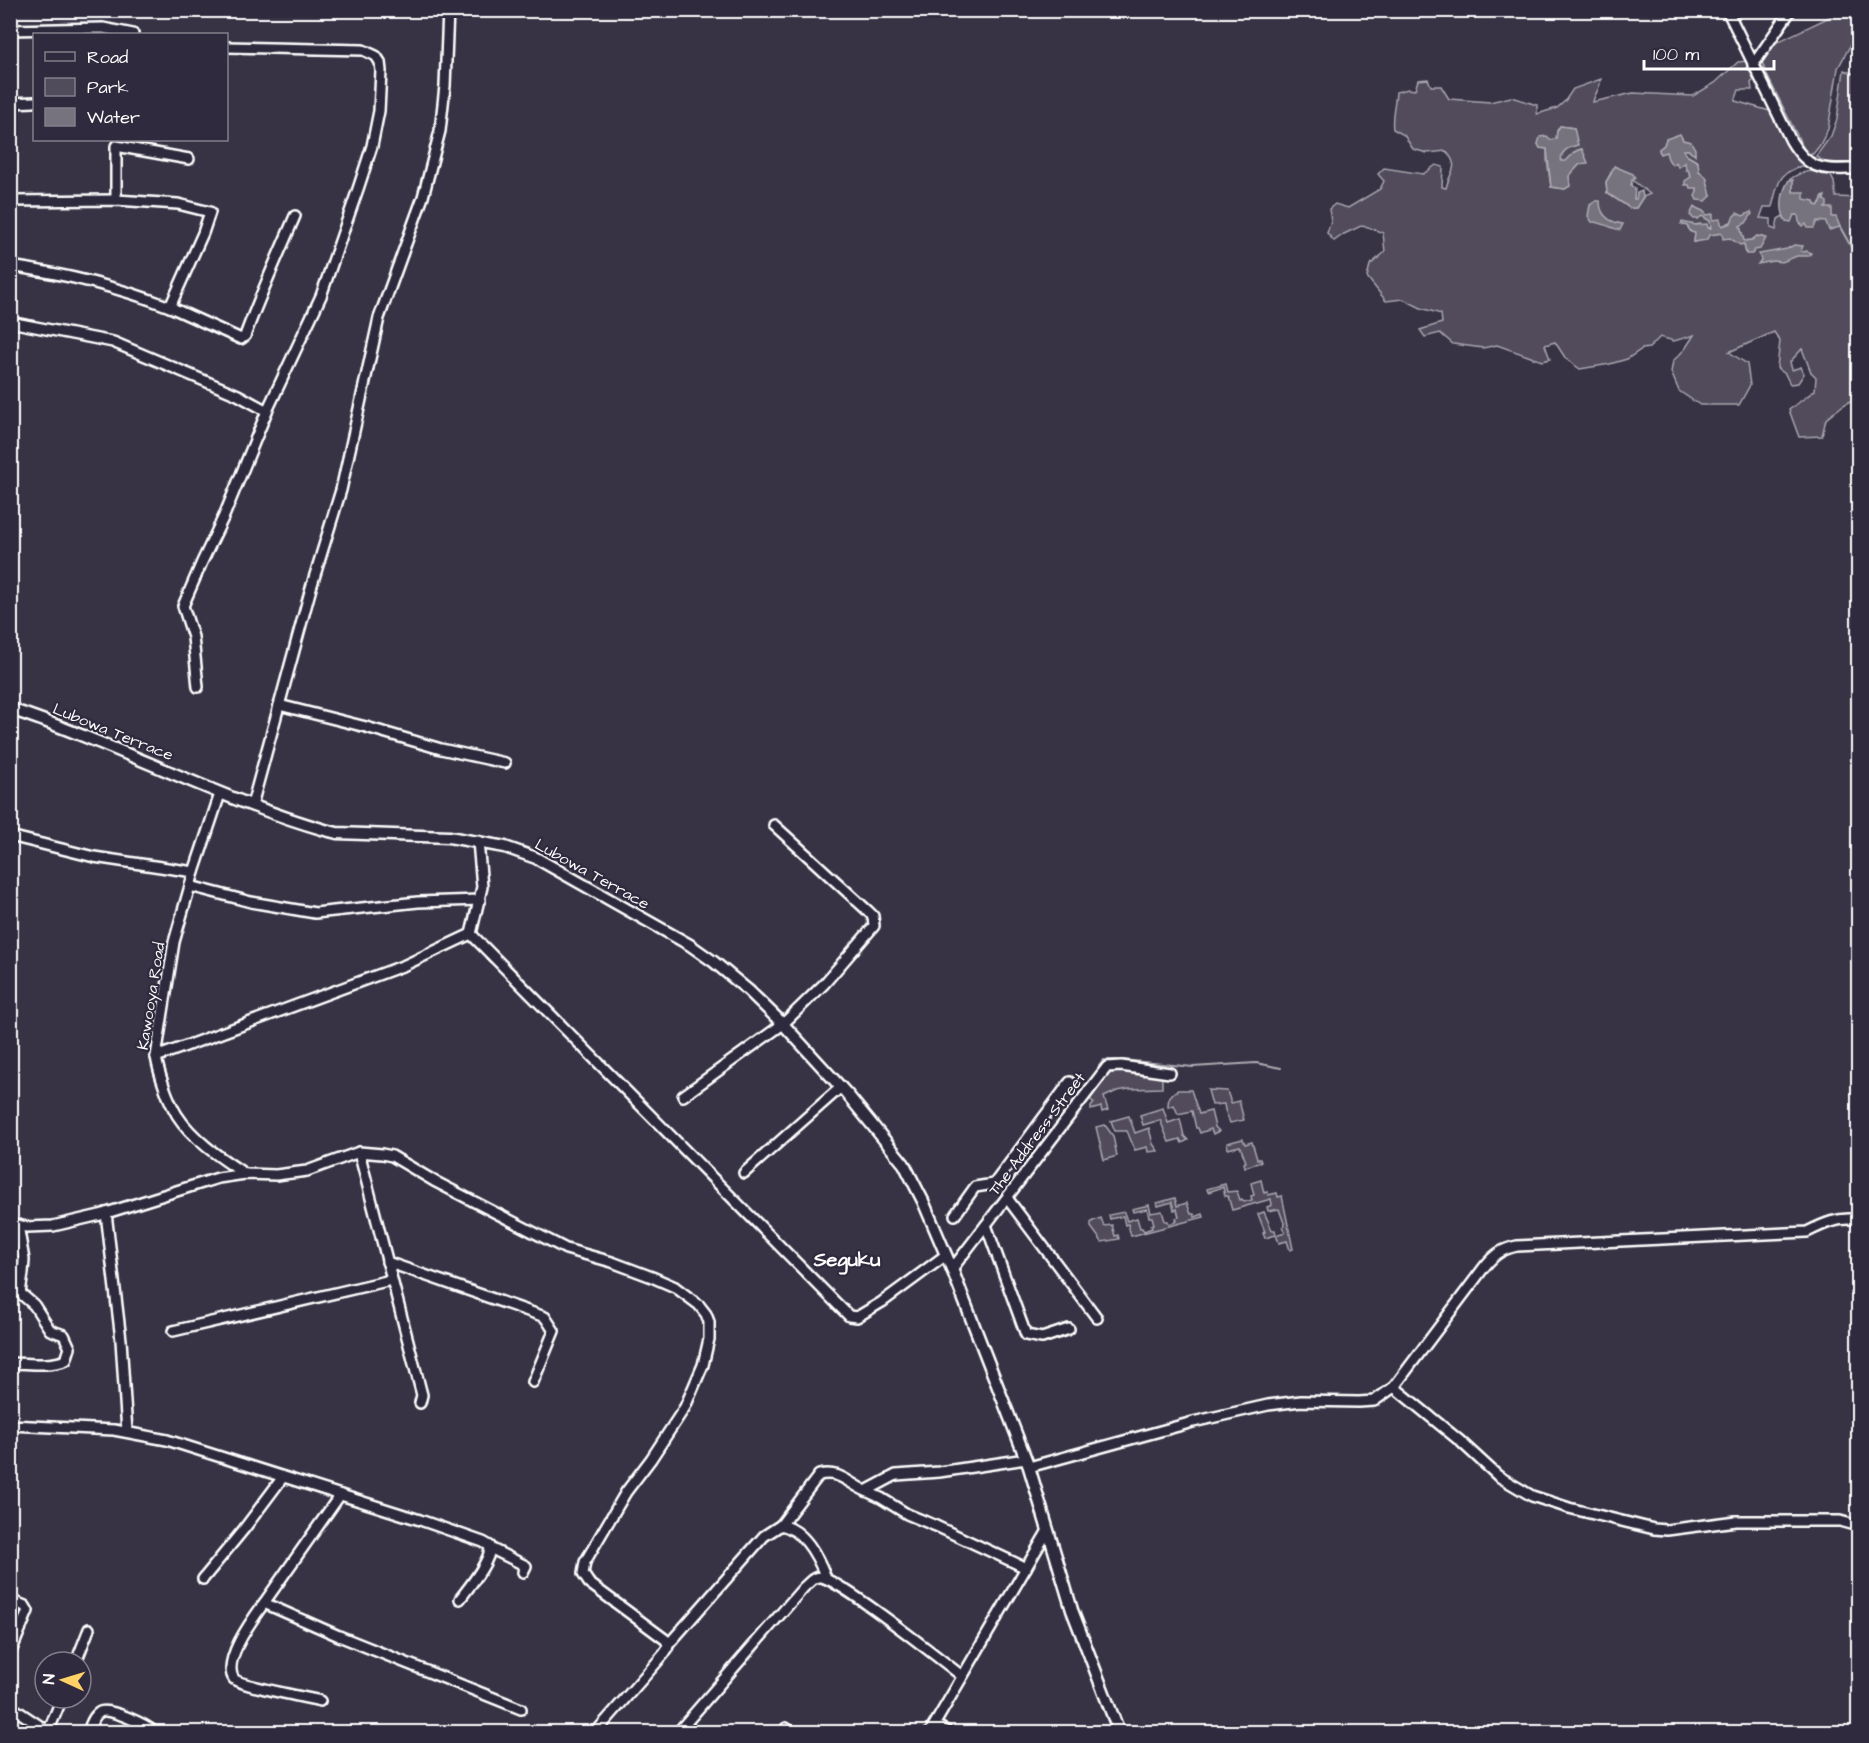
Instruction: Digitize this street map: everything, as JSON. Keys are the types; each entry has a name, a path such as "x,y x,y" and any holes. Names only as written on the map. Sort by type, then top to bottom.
{"street":[{"path":"252,805 340,490 379,318 423,197 440,131 446,76 448,10"},
{"path":"1727,10 1791,141 1803,159 1813,166 1858,169"},
{"path":"1754,65 1791,10"},
{"path":"10,30 104,28 128,33"},
{"path":"198,687 193,637 183,606 224,516 267,411 321,296 372,146 380,111 381,71 380,62 375,56 363,51 228,47"},
{"path":"10,103 33,102"},
{"path":"116,200 116,146 189,159"},
{"path":"10,201 116,200 178,204 210,212 170,307"},
{"path":"10,266 113,287 170,307 241,339 245,336 257,302 271,275 295,216"},
{"path":"10,322 113,342 238,395 267,411"},
{"path":"279,705 441,749 506,763"},
{"name":"Lubowa Terrace","path":"10,709 103,743 220,794 303,824 337,833 449,837 478,841 505,847 536,858 690,945 749,991 841,1087 904,1164 923,1201 1028,1463 1072,1610 1119,1732"},
{"name":"Kawooya Road","path":"220,794 174,942 156,1057 158,1069 176,1114 198,1138 245,1174"},
{"path":"683,1096 783,1024 831,975 874,926 873,916 774,825"},
{"path":"10,836 94,857 194,872"},
{"path":"471,934 482,887 478,841"},
{"path":"190,886 251,902 315,913 418,902 480,900"},
{"path":"156,1057 405,965 471,934"},
{"path":"471,934 849,1316 857,1317 882,1302 946,1255"},
{"name":"The Address Street","path":"952,1269 1107,1067 1121,1066 1170,1073"},
{"path":"955,1215 975,1187 994,1184 1070,1082"},
{"path":"744,1173 841,1087"},
{"path":"359,1152 422,1395 420,1403"},
{"path":"10,1363 51,1365 60,1363 66,1360 70,1348 64,1335 50,1330 41,1313 20,1293 24,1260 14,1225 52,1226 106,1213 218,1178 245,1174 276,1175 307,1172 359,1152 392,1156 434,1181 566,1249 612,1262 660,1280 687,1296 706,1314 709,1322 709,1338 696,1383 669,1433 614,1512 585,1562 583,1574 589,1582 666,1640 668,1645"},
{"path":"994,1184 1008,1197 1097,1318"},
{"path":"106,1213 121,1340 127,1432"},
{"path":"866,1491 896,1475 1028,1463 1268,1405 1300,1401 1374,1401 1394,1386 1485,1266 1494,1255 1503,1249 1517,1246 1807,1232 1838,1219 1858,1220"},
{"path":"986,1225 1026,1335 1042,1338 1069,1329"},
{"path":"387,1262 545,1317 554,1331 533,1382"},
{"path":"173,1330 391,1280"},
{"path":"1394,1386 1498,1476 1532,1496 1569,1508 1667,1530 1736,1521 1840,1521 1858,1526"},
{"path":"10,1425 127,1432 167,1440 483,1542 490,1548 526,1566 523,1572"},
{"path":"596,1732 664,1654 668,1645 764,1536 781,1526 819,1475 836,1474 907,1514 1026,1568"},
{"path":"202,1578 244,1529 282,1477"},
{"path":"320,1701 249,1686 234,1678 231,1668 240,1640 250,1622 339,1495"},
{"path":"781,1526 790,1527 803,1539 818,1557 826,1578"},
{"path":"948,1732 933,1729 1047,1532"},
{"path":"460,1599 478,1574 490,1548"},
{"path":"678,1732 812,1579 819,1576 826,1578 918,1641 962,1676"},
{"path":"10,1600 26,1606 28,1611 10,1654"},
{"path":"264,1603 339,1636 521,1709"},
{"path":"81,1650 89,1629"},
{"path":"10,1706 49,1732 57,1710"},
{"path":"88,1732 97,1715 101,1711 106,1711 131,1719 154,1732"}],"green space":[{"path":"1842,11 1858,11 1858,31 1838,68 1828,129 1813,154 1806,153 1761,59 1769,46"},
{"path":"1747,61 1757,76 1751,83 1752,90 1739,90 1735,101 1780,114 1808,164 1791,170 1781,178 1772,207 1764,207 1760,218 1771,219 1771,228 1776,230 1778,219 1783,216 1786,221 1798,215 1806,223 1826,221 1832,218 1824,208 1823,197 1818,206 1793,192 1793,181 1789,180 1798,174 1829,172 1834,182 1836,197 1858,198 1858,396 1826,419 1822,436 1799,437 1789,410 1815,390 1816,377 1811,372 1802,349 1790,362 1792,370 1801,367 1804,374 1798,383 1790,384 1785,374 1777,368 1780,341 1774,332 1729,352 1747,364 1750,385 1739,405 1700,405 1679,391 1671,372 1673,361 1694,335 1674,341 1660,337 1649,348 1642,349 1627,359 1580,369 1566,359 1555,342 1545,345 1550,359 1542,361 1497,345 1483,348 1453,344 1440,333 1425,337 1420,330 1442,323 1441,314 1403,299 1386,301 1367,277 1370,265 1385,252 1383,233 1363,225 1334,241 1327,233 1331,221 1329,209 1335,204 1348,208 1380,189 1384,181 1378,174 1384,168 1423,174 1436,165 1443,167 1442,187 1446,188 1454,165 1446,151 1427,153 1413,149 1404,135 1393,129 1396,92 1415,90 1418,80 1428,79 1431,86 1441,86 1449,99 1490,102 1511,97 1537,105 1537,114 1557,108 1573,89 1601,79 1593,102 1633,93 1693,96 1715,83 1738,62","holes":["1560,126 1574,128 1575,137 1561,155 1561,161 1566,162 1581,149 1580,164 1569,176 1569,186 1565,189 1551,187 1547,149 1540,148 1538,144 1556,139","1680,135 1695,154 1689,150 1682,150 1698,162 1699,171 1706,177 1711,196 1697,192 1697,187 1689,185 1688,181 1691,177 1685,162 1682,165 1676,162 1672,164 1666,151 1660,153 1659,149 1664,145 1666,139","1614,167 1633,174 1632,180 1650,194 1643,197 1636,208 1630,208 1607,193 1606,182","1702,216 1707,216 1722,226 1744,216 1744,223 1740,226 1744,241 1752,240 1757,236 1766,238 1754,250 1746,253 1744,243 1736,242 1722,233 1694,242 1695,233 1691,232 1688,226 1700,224 1711,228 1711,221"]},
{"path":"1844,70 1858,75 1858,164 1826,163 1816,156 1831,136 1837,119"},
{"path":"1124,1070 1159,1074 1162,1079 1162,1088 1117,1091 1104,1097 1108,1110 1102,1112 1101,1107 1091,1110 1094,1103 1090,1099 1107,1076"},
{"path":"1178,1090 1191,1090 1199,1114 1211,1111 1215,1127 1219,1131 1213,1134 1211,1129 1200,1133 1196,1128 1192,1111 1178,1114 1174,1105 1168,1107 1170,1097"},
{"path":"1208,1090 1227,1091 1231,1103 1239,1101 1244,1120 1230,1123 1224,1104 1212,1105"},
{"path":"1163,1108 1168,1123 1180,1119 1184,1136 1188,1140 1182,1143 1180,1139 1169,1142 1160,1120 1143,1125 1140,1115"},
{"path":"1129,1116 1135,1133 1149,1128 1153,1144 1158,1151 1148,1152 1147,1147 1135,1150 1127,1131 1115,1131 1111,1121"},
{"path":"1105,1125 1113,1136 1117,1156 1104,1160 1096,1127"},
{"path":"1243,1139 1245,1144 1252,1142 1257,1159 1261,1162 1245,1167 1246,1162 1240,1146 1228,1149 1227,1143"},
{"path":"1261,1180 1264,1193 1267,1192 1268,1195 1277,1193 1278,1197 1282,1196 1293,1249 1290,1250 1287,1241 1279,1243 1276,1235 1285,1232 1283,1227 1285,1226 1279,1209 1268,1211 1267,1207 1272,1205 1271,1199 1232,1210 1223,1187 1208,1192 1207,1189 1225,1184 1227,1192 1237,1191 1240,1200 1244,1202 1252,1200 1251,1196 1254,1195 1251,1183"},
{"path":"1175,1198 1177,1206 1187,1203 1191,1214 1195,1217 1203,1214 1204,1217 1131,1236 1123,1216 1110,1219 1109,1215 1124,1212 1127,1221 1137,1218 1140,1228 1144,1231 1152,1228 1151,1225 1154,1224 1152,1217 1149,1217 1147,1209 1133,1212 1132,1209 1149,1205 1151,1213 1162,1211 1165,1221 1169,1224 1177,1221 1176,1218 1179,1217 1177,1209 1174,1210 1172,1202 1158,1206 1157,1203"},
{"path":"1264,1212 1276,1235 1265,1238 1258,1214"},
{"path":"1101,1218 1104,1226 1112,1225 1115,1236 1118,1235 1119,1239 1102,1242 1091,1227 1093,1221"}],"water":[{"path":"1560,126 1574,128 1578,145 1566,150 1562,154 1561,161 1566,161 1576,151 1582,149 1588,163 1580,164 1569,176 1570,186 1565,189 1551,187 1547,149 1540,148 1538,144 1540,137 1547,136 1551,140 1556,139"},
{"path":"1680,134 1683,140 1691,142 1695,149 1695,155 1689,150 1683,150 1686,155 1698,162 1699,171 1706,177 1711,196 1706,201 1697,200 1695,196 1697,188 1685,185 1685,181 1691,177 1686,170 1685,162 1678,167 1676,162 1672,165 1666,152 1660,154 1659,149 1664,145 1666,139"},
{"path":"1614,166 1633,174 1635,178 1631,186 1635,188 1634,199 1637,193 1642,191 1643,197 1636,208 1630,208 1607,193 1606,182"},
{"path":"1789,180 1793,180 1793,192 1804,192 1804,199 1814,201 1815,205 1818,206 1825,196 1827,206 1825,208 1832,208 1832,217 1836,217 1840,227 1829,230 1826,222 1817,221 1814,228 1808,228 1806,224 1803,226 1799,222 1798,215 1794,215 1791,222 1786,221 1782,211 1782,201"},
{"path":"1600,201 1606,217 1623,224 1620,230 1592,222 1588,216 1590,205"},
{"path":"1694,207 1707,215 1713,214 1713,220 1720,219 1722,226 1731,223 1737,213 1743,216 1751,212 1746,223 1740,226 1744,241 1752,240 1757,236 1766,238 1760,249 1755,250 1752,254 1746,254 1744,244 1740,245 1730,238 1723,239 1722,233 1694,242 1695,233 1681,224 1682,222 1696,225 1707,224 1708,228 1711,228 1710,221 1702,216 1694,219 1690,215"},
{"path":"1794,245 1803,246 1801,251 1811,253 1809,256 1797,256 1782,262 1758,264 1761,260 1759,254 1787,249"}],"waterway":[{"path":"1840,227 1858,259"},
{"path":"1099,1066 1104,1060 1117,1060"},
{"path":"1123,1060 1193,1067 1256,1063 1281,1068"}],"district":[{"name":"Seguku","path":"847,1260"}]}
